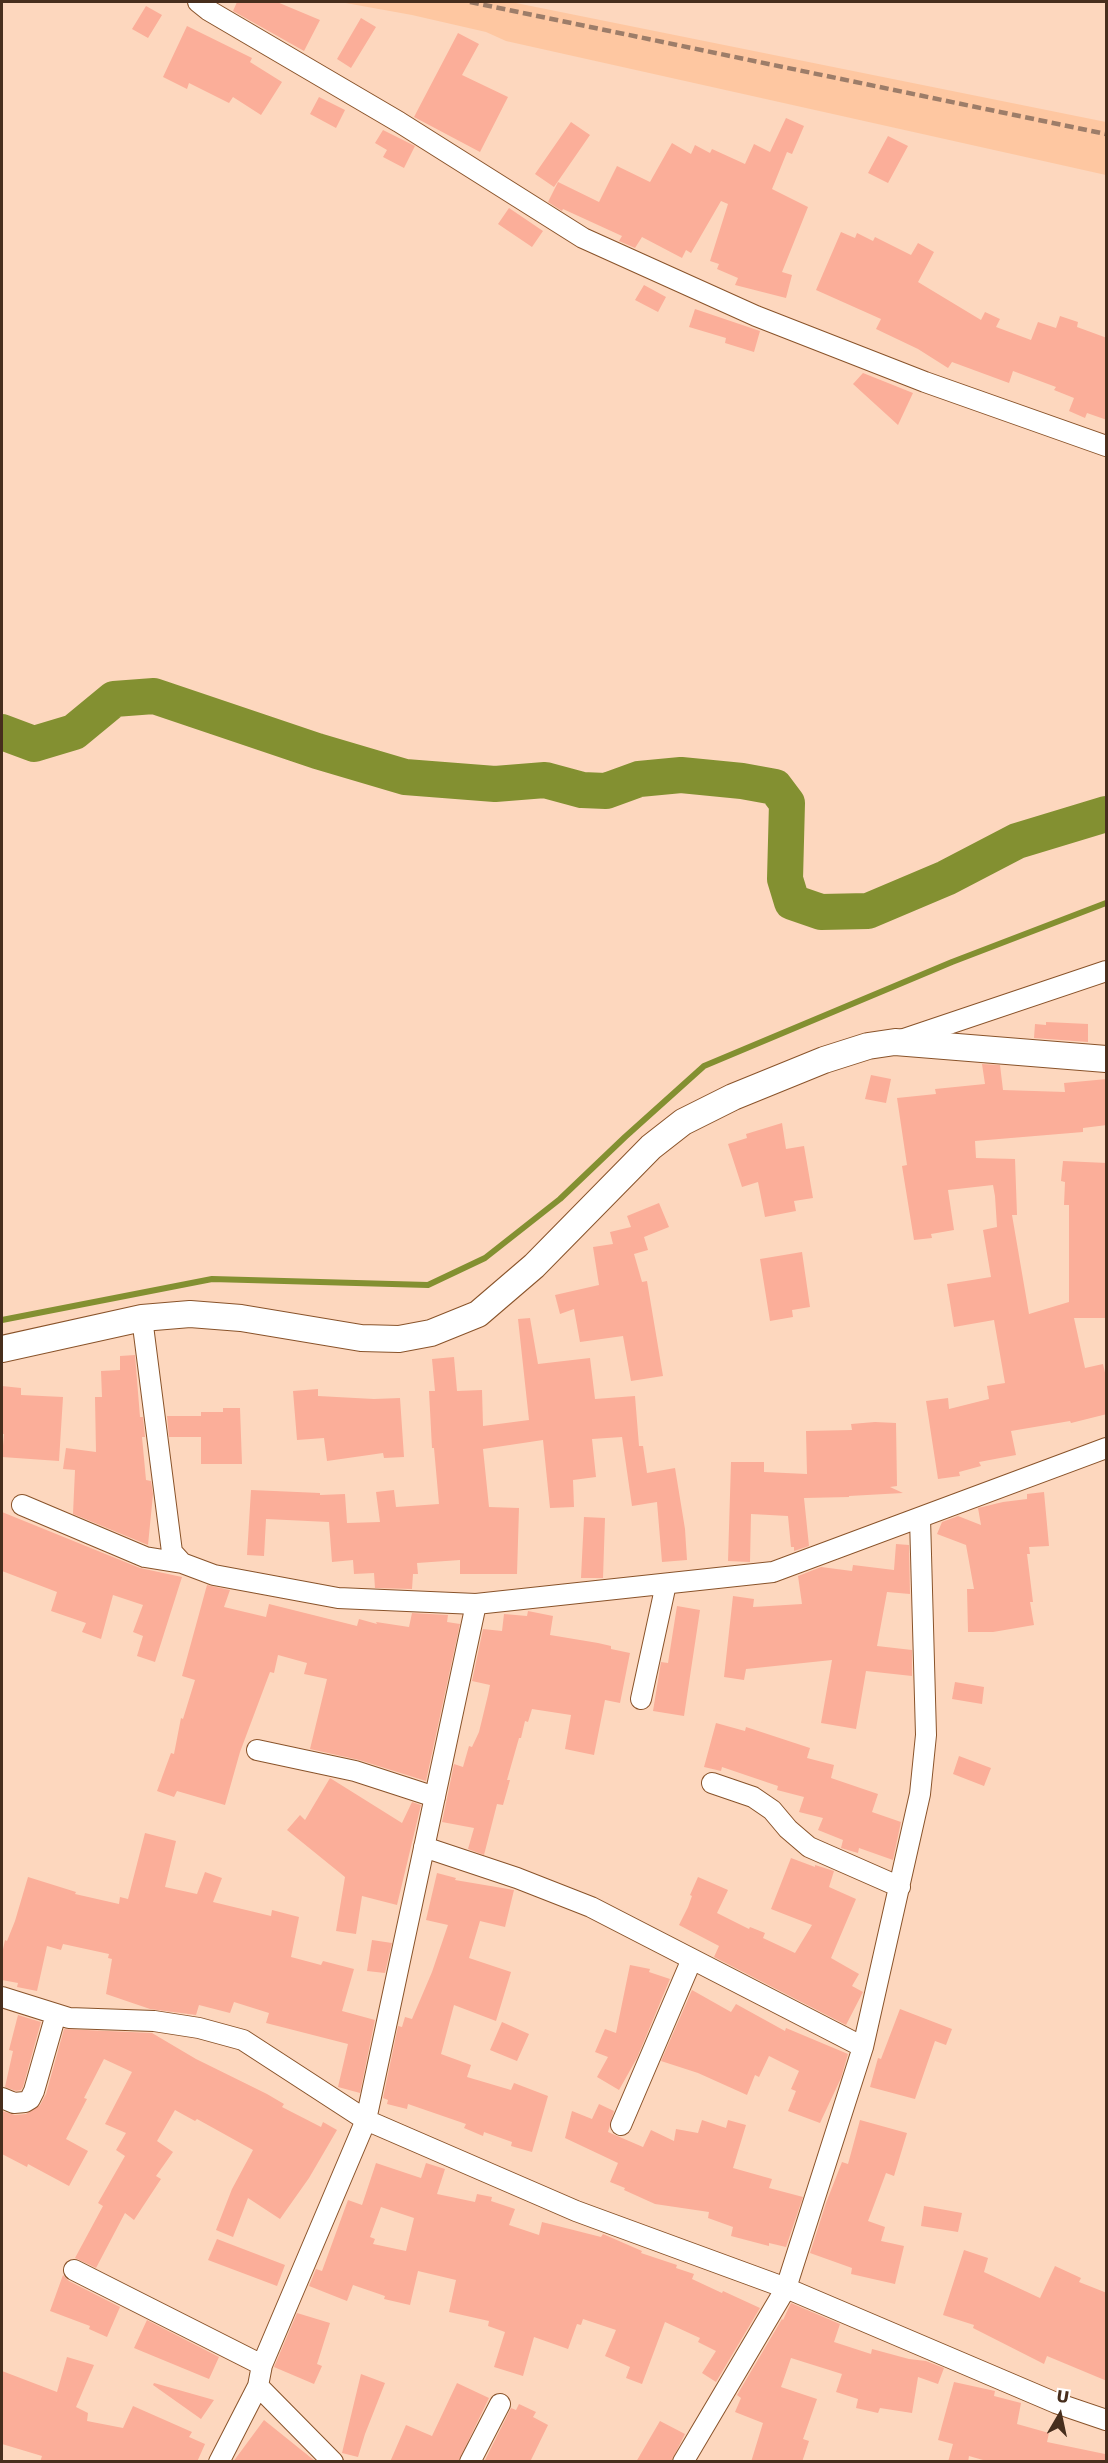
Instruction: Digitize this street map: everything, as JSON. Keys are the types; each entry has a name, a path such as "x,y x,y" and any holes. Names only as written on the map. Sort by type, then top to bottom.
{"street":[{"path":"198,2 399,122 582,238 756,316 926,382 1107,446"},
{"path":"2,1349 142,1317 190,1314 230,1317 361,1338 399,1339 431,1333 478,1314 534,1266 651,1148 683,1122 733,1097 824,1060 868,1046 895,1042 1107,971"},
{"path":"895,1042 1107,1059"},
{"path":"142,1317 172,1552 182,1563"},
{"path":"22,1505 145,1557 182,1563 214,1575 338,1598 476,1604 773,1572 1107,1448"},
{"path":"683,2462 786,2289 862,2047 920,1794 926,1735 920,1518"},
{"path":"641,1699 666,1584"},
{"path":"219,2462 258,2386 262,2365 366,2120 476,1604"},
{"path":"257,1750 355,1771 435,1797"},
{"path":"712,1783 753,1797 772,1810 788,1829 809,1847 900,1887"},
{"path":"424,1847 517,1878 591,1907 862,2047"},
{"path":"621,2125 692,1959"},
{"path":"2,1997 69,2018 154,2021 200,2028 243,2040 366,2120 576,2211 786,2289 1056,2403 1107,2420"},
{"path":"2,2098 14,2103 30,2099 56,2014"},
{"path":"74,2270 262,2365"},
{"path":"258,2386 333,2462"},
{"path":"470,2462 500,2404"}],"shaded area":[{"path":"340,2 511,2 1106,122 1106,175 506,41 486,32 412,15"}],"building":[{"path":"237,2 277,2 320,20 304,51 233,11"},
{"path":"146,6 162,15 148,38 132,29"},
{"path":"361,18 376,27 351,68 337,59"},
{"path":"187,26 252,58 250,62 282,82 261,115 233,97 229,103 189,83 187,89 163,77"},
{"path":"458,33 479,44 462,75 508,97 480,152 414,117"},
{"path":"319,97 345,110 336,128 310,114"},
{"path":"786,118 804,126 792,154 787,152 772,189 808,207 782,272 792,275 786,298 735,285 738,278 717,269 719,264 710,261 728,204 721,201 691,253 686,250 682,258 642,237 635,248 619,241 622,236 563,209 562,211 548,202 558,182 599,202 617,166 650,182 672,143 691,154 695,145 710,153 712,149 745,164 754,144 770,152"},
{"path":"571,122 590,135 554,187 535,174"},
{"path":"383,130 415,146 404,168 383,157 387,150 375,143"},
{"path":"888,136 908,146 888,183 868,173"},
{"path":"509,208 543,231 532,247 498,224"},
{"path":"841,232 855,238 857,233 873,241 875,237 911,255 918,243 934,252 918,282 981,320 985,312 1000,319 996,327 1031,340 1038,322 1056,328 1060,316 1078,322 1077,327 1107,338 1107,420 1087,413 1085,418 1069,411 1074,398 1054,390 1056,387 1013,371 1009,383 952,362 948,368 918,349 876,329 881,319 816,290"},
{"path":"644,285 666,297 658,312 635,300"},
{"path":"695,309 760,331 754,352 725,343 726,338 689,327"},
{"path":"863,373 913,393 898,425 853,384"},
{"path":"1046,1022 1088,1024 1088,1042 1034,1038 1035,1024 1046,1025"},
{"path":"982,1064 1000,1065 1003,1090 1065,1092 1064,1083 1107,1079 1107,1125 1083,1128 1083,1132 975,1141 976,1158 1015,1159 1017,1215 1012,1215 1029,1314 1069,1302 1069,1205 1064,1205 1065,1182 1061,1181 1063,1161 1107,1163 1107,1318 1074,1318 1085,1368 1103,1364 1107,1381 1107,1414 1071,1423 1070,1421 1011,1431 1016,1455 979,1462 981,1466 959,1472 960,1476 938,1479 926,1401 948,1398 949,1409 989,1399 987,1386 1005,1383 994,1320 954,1327 947,1284 991,1277 983,1230 997,1227 995,1196 993,1185 948,1190 954,1230 931,1234 932,1238 914,1240 902,1166 907,1165 897,1098 936,1094 935,1089 985,1084"},
{"path":"871,1075 891,1079 886,1103 865,1099"},
{"path":"782,1123 786,1149 804,1146 813,1198 794,1201 796,1211 765,1217 758,1182 742,1187 728,1144 747,1138 746,1134"},
{"path":"659,1203 669,1227 644,1237 648,1250 634,1254 642,1282 647,1281 663,1376 631,1381 623,1336 580,1342 574,1309 560,1314 555,1295 599,1285 593,1247 613,1244 610,1232 631,1227 627,1216"},
{"path":"802,1252 810,1307 792,1310 793,1317 770,1321 760,1259"},
{"path":"530,1318 538,1364 590,1358 595,1399 635,1396 639,1446 643,1446 647,1473 675,1468 685,1529 687,1560 662,1562 657,1502 632,1506 622,1437 592,1439 596,1477 573,1480 574,1507 550,1508 543,1440 483,1449 489,1507 519,1508 517,1574 460,1574 460,1560 417,1563 418,1574 413,1574 412,1589 375,1588 374,1573 354,1574 353,1560 332,1562 329,1522 266,1519 264,1556 247,1555 251,1490 320,1493 320,1495 345,1494 347,1523 380,1522 376,1492 394,1490 396,1507 439,1504 434,1448 432,1448 429,1391 435,1391 432,1359 454,1357 457,1391 482,1390 483,1426 529,1420 518,1319"},
{"path":"135,1355 140,1417 143,1417 145,1437 142,1437 146,1480 151,1481 153,1494 148,1545 73,1514 75,1470 63,1469 66,1448 96,1452 95,1397 102,1397 101,1371 120,1370 120,1356"},
{"path":"2,1386 21,1388 21,1395 63,1397 59,1461 2,1457 4,1434 2,1434"},
{"path":"318,1389 318,1396 400,1398 404,1457 384,1458 383,1453 327,1461 324,1438 297,1440 293,1391"},
{"path":"223,1408 240,1408 242,1464 201,1464 201,1437 169,1437 167,1416 201,1416 201,1412 223,1412"},
{"path":"896,1423 897,1486 890,1487 903,1493 804,1498 809,1546 794,1551 794,1547 791,1547 788,1516 751,1514 750,1562 728,1561 731,1462 764,1462 764,1472 807,1474 806,1431 852,1430 851,1424"},
{"path":"1044,1492 1049,1546 1029,1547 1030,1554 1027,1554 1034,1625 993,1632 968,1632 967,1589 974,1589 966,1545 937,1534 942,1522 958,1516 981,1525 978,1508 1027,1499 1027,1494"},
{"path":"2,1512 140,1568 182,1577 155,1662 137,1656 143,1636 133,1632 143,1605 113,1595 101,1639 82,1632 86,1623 51,1611 57,1592 2,1571"},
{"path":"584,1517 605,1518 603,1578 581,1578"},
{"path":"896,1544 909,1545 910,1594 887,1592 877,1646 912,1650 912,1676 866,1671 856,1729 821,1723 832,1660 746,1669 744,1680 724,1677 733,1596 754,1599 753,1607 802,1604 798,1576 821,1567 852,1571 853,1565 894,1570"},
{"path":"207,1585 230,1590 224,1607 266,1617 269,1604 357,1626 359,1619 377,1624 376,1622 409,1627 412,1613 448,1615 447,1622 460,1624 426,1781 359,1760 310,1749 327,1679 304,1674 307,1663 278,1655 274,1673 270,1672 240,1752 225,1805 177,1791 174,1797 157,1791 171,1753 174,1754 181,1718 183,1719 195,1680 182,1676"},
{"path":"677,1606 700,1610 684,1716 653,1711 661,1662 668,1663"},
{"path":"528,1611 553,1616 550,1635 598,1643 611,1646 611,1649 630,1653 620,1703 605,1700 594,1755 565,1749 571,1715 532,1709 528,1722 525,1721 521,1738 519,1738 507,1780 510,1780 503,1805 497,1804 484,1855 468,1849 474,1828 442,1822 454,1764 463,1767 469,1746 472,1747 479,1732 488,1695 490,1685 472,1681 483,1629 502,1631 504,1614 527,1616"},
{"path":"955,1682 984,1687 982,1704 952,1699"},
{"path":"716,1723 745,1731 746,1727 810,1748 807,1758 834,1765 831,1778 878,1794 872,1812 901,1822 893,1860 859,1848 858,1853 841,1848 843,1840 818,1830 823,1818 799,1812 804,1797 777,1790 778,1786 722,1767 721,1771 704,1767"},
{"path":"959,1756 991,1768 984,1786 953,1774"},
{"path":"330,1778 402,1823 412,1802 421,1805 397,1905 362,1896 356,1934 336,1931 345,1877 287,1830 300,1815 305,1820"},
{"path":"145,1833 176,1841 165,1887 197,1894 205,1872 222,1878 213,1902 271,1916 272,1910 299,1917 291,1957 321,1965 323,1961 354,1969 342,2011 375,2020 360,2093 338,2087 348,2044 266,2023 269,2013 234,2002 230,2013 199,2005 196,2015 150,2009 106,1994 112,1959 108,1958 109,1954 63,1944 61,1950 47,1946 37,1991 17,1987 18,1983 2,1980 2,1954 5,1940 7,1941 15,1921 28,1877 76,1892 75,1894 119,1904 120,1897 128,1899"},
{"path":"791,1858 834,1871 829,1887 856,1899 831,1958 859,1974 852,1986 863,1992 846,2025 714,1957 719,1946 679,1925 698,1877 728,1890 717,1913 749,1929 750,1927 765,1933 763,1938 795,1953 812,1925 771,1909"},
{"path":"437,1873 456,1878 455,1880 514,1890 505,1927 480,1921 469,1958 511,1972 496,2021 454,2005 441,2054 471,2065 467,2077 511,2090 514,2083 548,2096 532,2152 511,2146 512,2142 484,2132 483,2136 464,2128 466,2124 408,2104 407,2109 387,2104 388,2100 383,2098 398,2026 402,2027 405,2017 412,2019 432,1972 448,1925 426,1920"},
{"path":"372,1940 392,1943 385,1973 367,1971"},
{"path":"630,1965 650,1969 649,1972 670,1979 637,2058 619,2090 597,2077 608,2057 595,2052 605,2029 616,2033"},
{"path":"692,1990 731,2012 736,2004 785,2031 786,2028 848,2054 841,2078 820,2123 788,2111 796,2091 791,2089 799,2071 769,2056 759,2077 755,2075 747,2095 698,2073 661,2061"},
{"path":"900,2009 952,2029 946,2045 935,2041 915,2099 870,2087 878,2058 881,2059"},
{"path":"18,2015 41,2022 23,2087 16,2091 5,2087 13,2051 9,2050"},
{"path":"502,2022 529,2034 517,2061 490,2050"},
{"path":"64,2029 152,2033 196,2059 267,2094 284,2104 282,2107 321,2127 323,2122 337,2130 309,2178 280,2219 248,2198 233,2237 216,2230 232,2189 253,2150 197,2119 195,2121 175,2110 157,2141 173,2152 156,2176 161,2179 134,2220 125,2213 96,2268 75,2258 103,2206 98,2203 125,2156 116,2150 126,2133 105,2124 132,2072 104,2059 84,2098 87,2099 66,2139 88,2151 69,2186 28,2164 27,2167 2,2154 2,2111 15,2115 26,2114 40,2105 46,2094"},
{"path":"599,2104 614,2111 608,2132 643,2147 651,2130 674,2141 676,2129 698,2133 702,2120 726,2128 728,2120 746,2125 733,2168 772,2179 769,2188 803,2197 786,2247 769,2243 769,2246 731,2236 733,2227 708,2218 709,2212 655,2204 610,2182 618,2163 565,2138 572,2111 592,2119"},
{"path":"860,2120 907,2133 894,2176 886,2173 868,2221 885,2227 881,2241 904,2246 895,2284 851,2274 852,2268 810,2253 842,2162 848,2164"},
{"path":"376,2163 421,2178 426,2163 445,2169 437,2194 475,2202 477,2194 492,2197 491,2201 515,2209 509,2225 539,2235 542,2222 601,2237 603,2234 642,2251 641,2253 677,2265 676,2268 694,2274 692,2279 760,2308 716,2382 702,2373 716,2351 698,2342 700,2338 665,2322 642,2384 626,2378 630,2367 605,2356 616,2330 583,2319 581,2325 577,2324 568,2349 534,2337 523,2376 494,2367 505,2332 488,2326 489,2321 449,2312 456,2280 418,2271 410,2305 384,2299 385,2296 353,2285 347,2301 309,2286 316,2269 322,2271 348,2200 362,2205","holes":["381,2207 414,2218 406,2251 373,2244 375,2239 370,2237"]},
{"path":"924,2206 962,2213 958,2232 921,2226"},
{"path":"217,2239 285,2265 277,2286 208,2260"},
{"path":"964,2250 988,2258 984,2272 1040,2298 1055,2266 1081,2278 1079,2282 1107,2293 1107,2381 1047,2356 1044,2364 973,2328 974,2325 943,2315"},
{"path":"63,2275 69,2281 120,2307 107,2337 89,2329 90,2326 50,2311"},
{"path":"791,2303 840,2324 834,2342 871,2354 872,2349 926,2361 944,2368 938,2384 918,2377 912,2413 880,2408 878,2413 856,2408 858,2399 836,2392 842,2374 791,2358 781,2387 817,2399 803,2439 809,2441 802,2462 751,2462 763,2423 735,2412 741,2398 737,2395"},
{"path":"297,2313 330,2323 317,2364 322,2366 314,2384 274,2367"},
{"path":"147,2320 219,2357 209,2379 134,2348"},
{"path":"67,2357 94,2365 76,2407 88,2413 87,2421 123,2428 133,2406 192,2432 189,2437 205,2444 197,2462 40,2462 42,2456 2,2444 2,2371 57,2392"},
{"path":"361,2374 385,2383 358,2457 342,2453"},
{"path":"954,2382 995,2391 994,2396 1021,2403 1017,2424 1049,2433 1047,2442 1105,2454 1105,2462 990,2462 969,2456 968,2462 948,2462 953,2444 938,2440"},
{"path":"154,2383 214,2400 201,2419 153,2385"},
{"path":"457,2383 489,2398 458,2462 390,2462 406,2425 432,2436"},
{"path":"519,2404 536,2412 533,2417 548,2425 530,2462 484,2462 511,2408 516,2410"},
{"path":"264,2420 315,2461 316,2462 233,2462"},
{"path":"660,2421 685,2434 671,2462 636,2462"}],"waterway":[{"path":"2,732 34,744 74,732 114,699 154,696 317,751 405,777 495,784 545,780 582,790 606,791 639,779 681,775 775,787 787,803 785,879 792,902 821,912 868,911 946,878 1017,841 1106,814"},
{"path":"2,1320 212,1279 428,1285 485,1258 560,1199 704,1066 952,962 1106,903"}],"railway":[{"path":"470,2 1106,134"}]}
